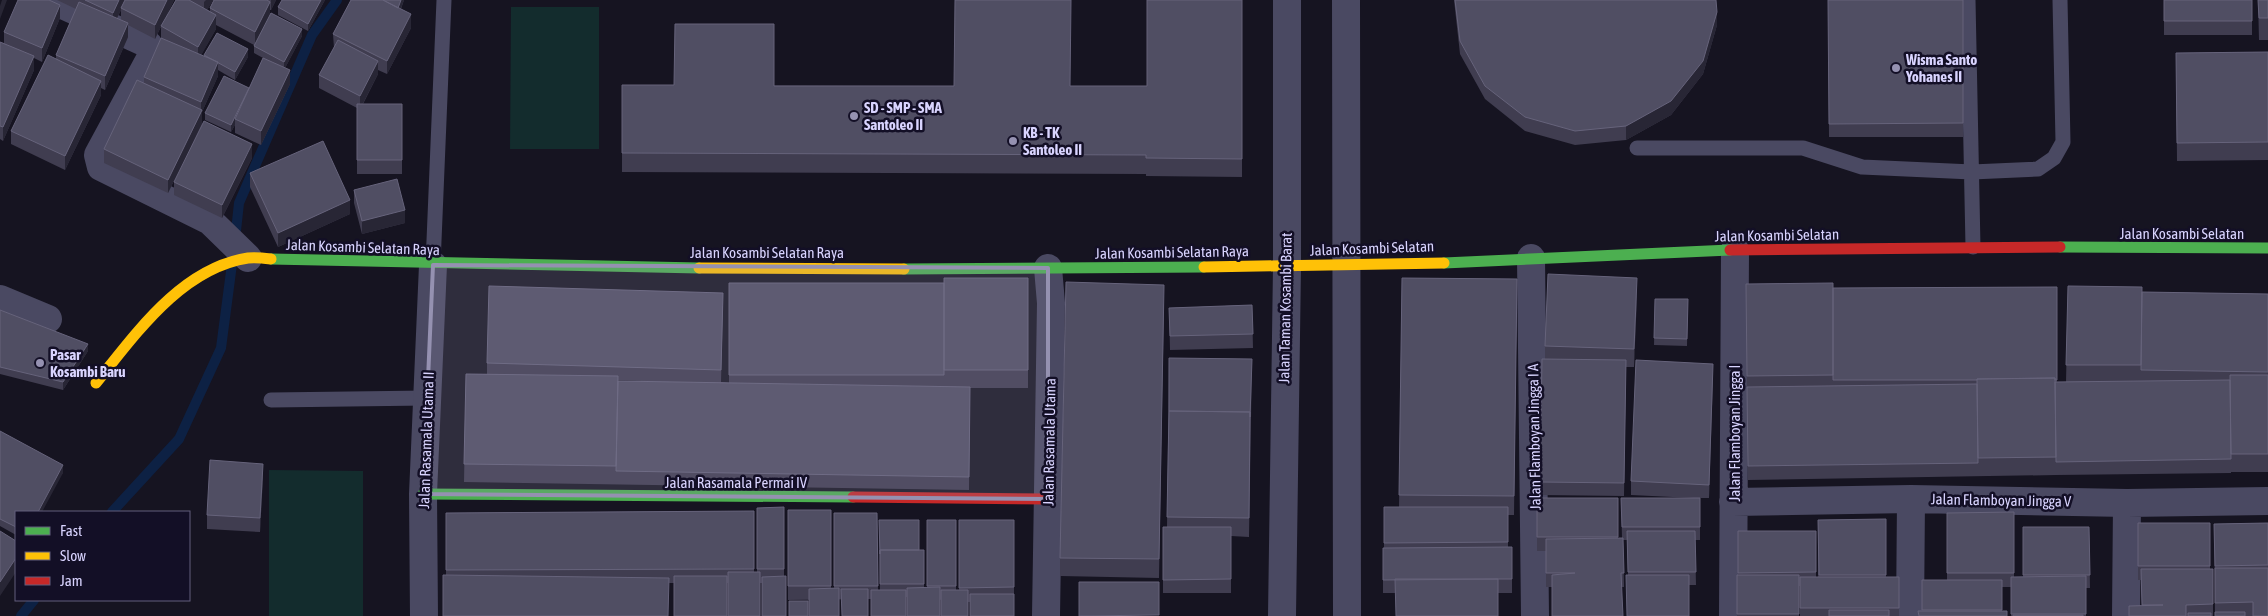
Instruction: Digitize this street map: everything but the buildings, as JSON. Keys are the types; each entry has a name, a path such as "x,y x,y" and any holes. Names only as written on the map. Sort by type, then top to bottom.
{"street":[{"path":"55,0 148,44 152,50 151,57 98,155 101,166 210,221 248,258"},
{"name":"Jalan Taman Kosambi Barat","path":"1282,616 1290,266 1287,0"},
{"path":"1346,0 1346,616"},
{"name":"Jalan Kosambi Selatan","path":"1290,266 1345,272 1531,258 1735,250 1973,246 2268,248"},
{"name":"Jalan Flamboyan Jingga I","path":"1733,616 1735,250"},
{"name":"Jalan Kosambi Selatan Raya","path":"96,383 156,310 188,283 223,264 248,258 433,265 1048,268 1290,266"},
{"name":"Jalan Flamboyan Jingga I A","path":"1531,258 1535,616"},
{"name":"Jalan Rasamala Utama II","path":"424,616 424,494 433,265"},
{"name":"Jalan Rasamala Utama","path":"1046,616 1051,303 1048,268"},
{"path":"0,300 48,319"},
{"name":"Jalan Rasamala Permai IV","path":"424,494 1048,499"},
{"path":"1910,616 1911,499"},
{"name":"Jalan Flamboyan Jingga V","path":"1733,502 1911,499 2127,503 2268,501"},
{"path":"2126,616 2127,503"}],"lane":[{"path":"433,265 444,0"},
{"path":"1968,0 1973,246"},
{"path":"1637,148 1803,148 1862,167 1972,172 2038,169 2054,158 2063,142 2060,0"},
{"path":"272,400 427,398"}],"highlighted area":[{"path":"433,265 1048,268 1048,499 423,494"}],"green space":[{"path":"511,7 599,7 599,149 510,149"},
{"path":"269,470 363,471 363,616 269,616"}],"waterway":[{"path":"235,240 239,203 312,35 337,0"},
{"path":"113,511 179,439 221,348 232,264"},
{"path":"21,616 33,601"}],"traffic: fast":[{"path":"2060,247 2268,248"},
{"path":"1444,263 1730,250"},
{"path":"271,259 699,268"},
{"path":"904,269 1204,267"},
{"path":"423,494 853,497"}],"traffic: slow":[{"path":"96,383 144,325 181,289 201,275 224,264 248,258 271,259"},
{"path":"1204,267 1444,263"},
{"path":"699,268 904,269"}],"traffic: jam":[{"path":"1730,250 2060,247"},
{"path":"853,497 1048,499"}],"place":[{"name":"Wisma Santo Yohanes II","path":"1896,68"},
{"name":"SD - SMP - SMA Santoleo II","path":"854,116"},
{"name":"KB - TK Santoleo II","path":"1013,141"},
{"name":"Pasar Kosambi Baru","path":"40,363"}]}
